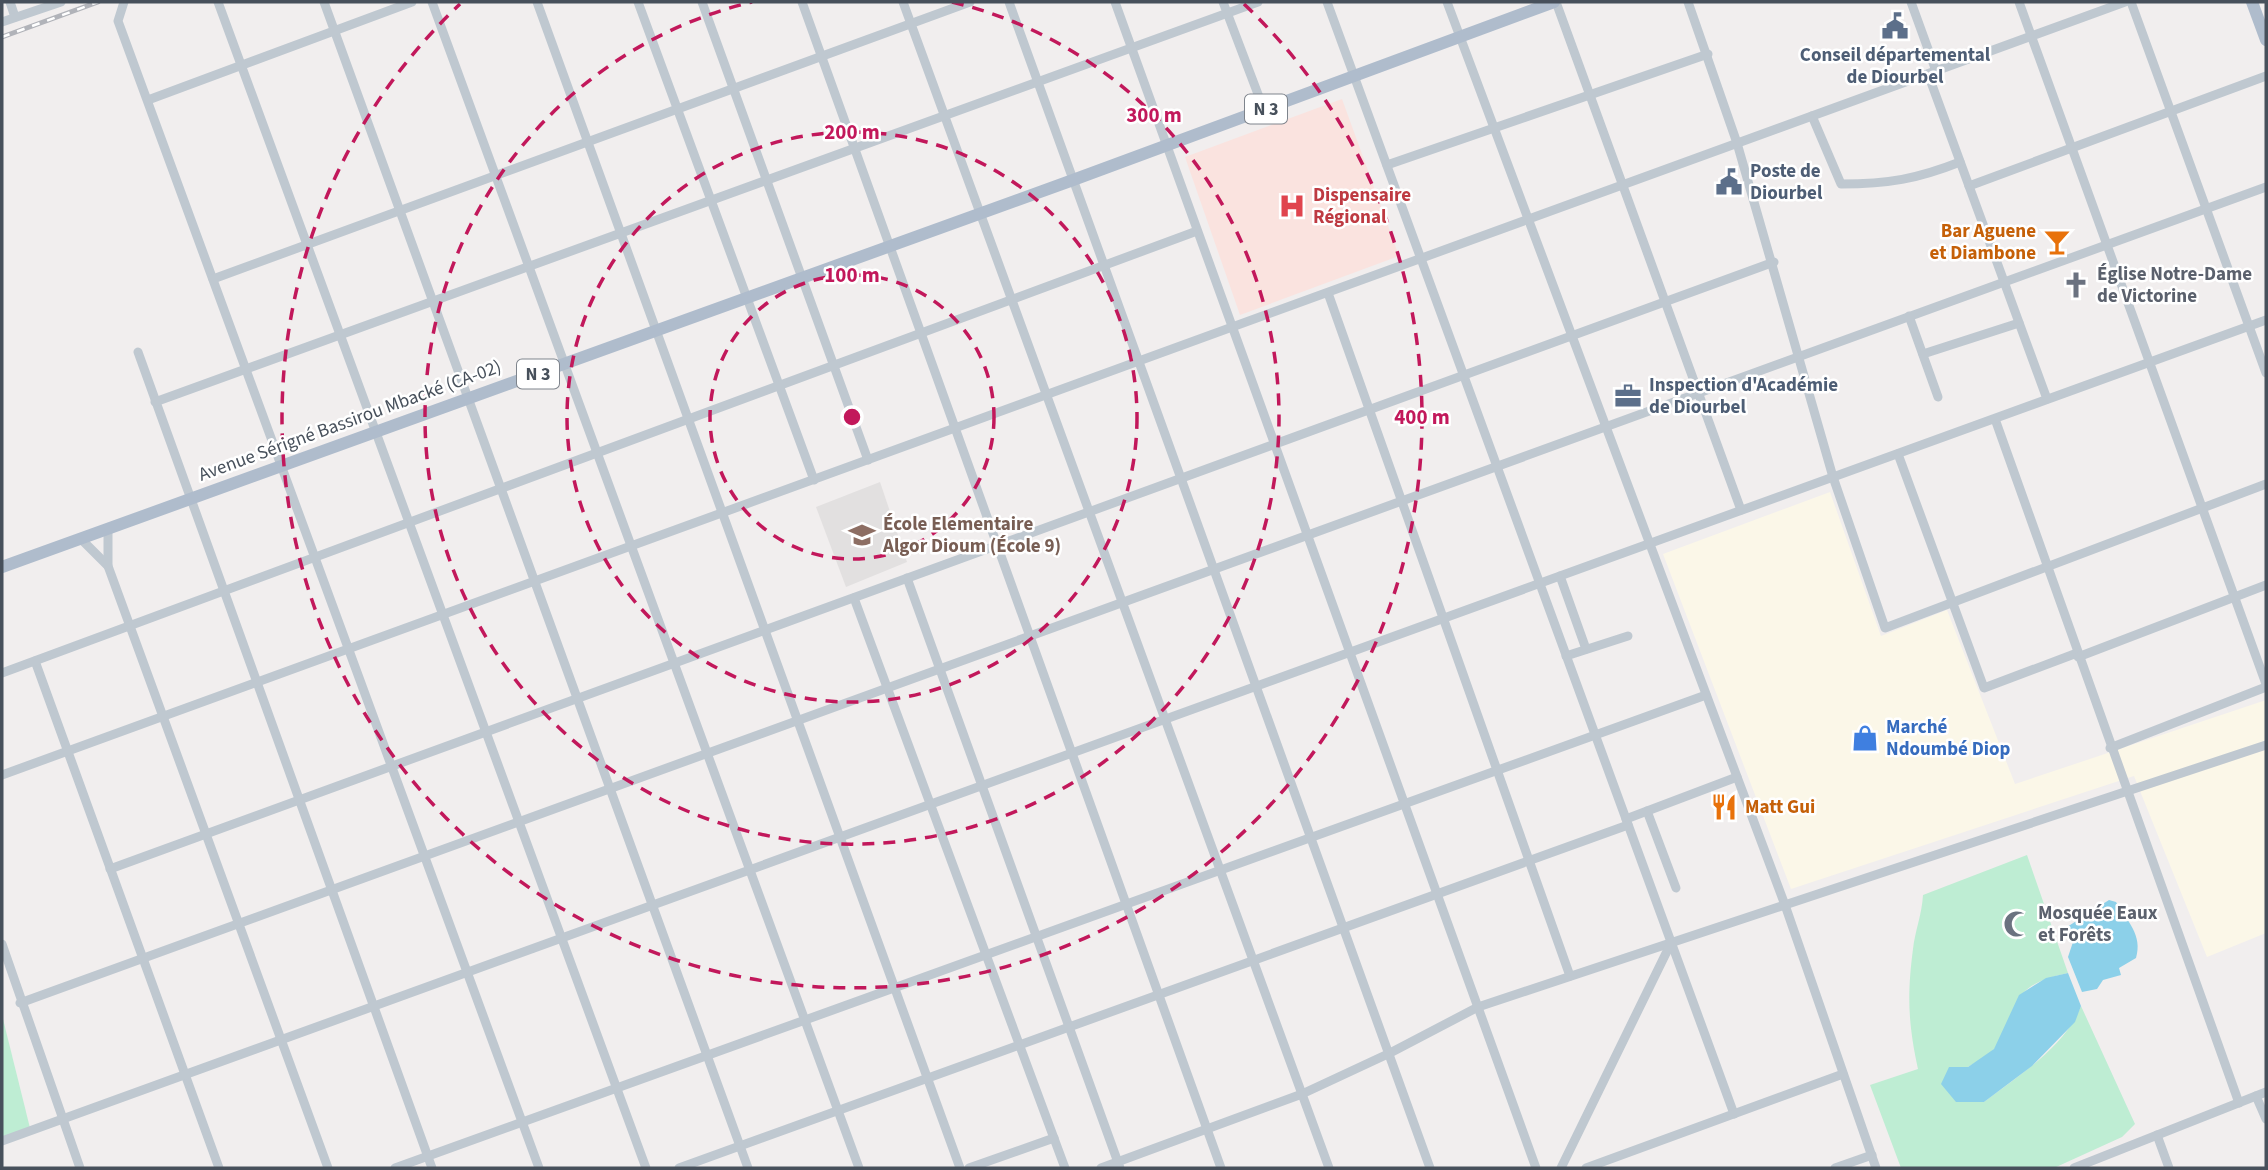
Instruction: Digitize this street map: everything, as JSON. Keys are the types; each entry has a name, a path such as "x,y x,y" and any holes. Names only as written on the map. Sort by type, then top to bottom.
{"main road":[{"name":"N 3","path":"1460,37 1555,2"},
{"path":"2252,2 2266,40"},
{"name":"Avenue Sérigné Bassirou Mbacké (CA-02)","path":"2,567 981,214 1460,37"}],"street":[{"path":"10,2 16,17"},
{"path":"2,22 61,2"},
{"path":"124,2 118,21 539,1168"},
{"path":"218,2 646,1168"},
{"path":"324,2 748,1168"},
{"path":"148,100 412,2"},
{"path":"432,2 859,1168"},
{"path":"537,2 960,1168"},
{"path":"638,2 814,480"},
{"path":"702,2 868,460"},
{"path":"802,2 1221,1168"},
{"path":"903,2 1329,1168"},
{"path":"213,279 970,2"},
{"path":"1009,2 1430,1168"},
{"path":"1115,2 1536,1168"},
{"path":"1223,2 1264,110"},
{"path":"155,401 1258,2"},
{"path":"1327,2 1734,1114"},
{"path":"1447,2 1785,905 1876,1168"},
{"path":"1555,2 1741,510"},
{"path":"1688,2 1737,143 1773,262 1796,357 1833,477 1885,628 2266,484"},
{"path":"1911,2 1960,162 2047,400"},
{"path":"2019,2 2266,686 2110,748"},
{"path":"2,775 2125,2"},
{"path":"2131,2 2266,373"},
{"path":"1387,165 1708,54"},
{"path":"1969,186 2266,76"},
{"path":"1812,116 1841,184 1886,184 1920,178 1960,162"},
{"path":"20,1003 2266,187"},
{"path":"2,673 1198,231"},
{"path":"110,869 1773,262"},
{"path":"1328,293 1532,860 1570,976"},
{"path":"1909,316 1938,397"},
{"path":"2,1141 2266,320"},
{"path":"1923,354 2019,323"},
{"path":"138,352 432,1168"},
{"path":"1995,419 2110,748 2239,1103"},
{"path":"1898,454 1984,688 2266,585"},
{"path":"108,529 108,566 328,1168"},
{"path":"80,539 108,566"},
{"path":"1560,576 1586,649"},
{"path":"906,579 1119,1165"},
{"path":"854,598 1065,1168"},
{"path":"1566,656 1628,636"},
{"path":"35,661 219,1168"},
{"path":"395,1168 1706,695"},
{"path":"1101,1168 1119,1165 1302,1094 1390,1053 1478,1007 2266,745"},
{"path":"679,1168 1532,860 1627,822 1647,811 1737,777"},
{"path":"1647,811 1676,888"},
{"path":"1561,1168 1671,943"},
{"path":"2,944 20,1003 80,1168"},
{"path":"1586,1168 1843,1074"},
{"path":"2074,1168 2266,1091"},
{"path":"2256,1096 2266,1119"},
{"path":"2157,1135 2169,1168"},
{"path":"969,1168 1054,1138"},
{"path":"1835,1168 1872,1155"}],"shaded area":[{"name":"Dispensaire Régional","path":"1342,99 1399,256 1240,315 1185,157"},
{"name":"École Elementaire Algor Dioum (École 9)","path":"880,482 907,562 846,587 816,507"},
{"name":"Marché Ndoumbé Diop","path":"1830,492 1881,636 1947,610 2015,784 2266,700 2266,933 2207,957 2134,776 1791,889 1663,554"}],"green space":[{"path":"2027,855 2068,973 2033,985 2024,992 1995,1048 1968,1067 1984,1102 2052,1048 2074,1021 2081,1006 2135,1124 2122,1137 2054,1168 1901,1168 1870,1085 1918,1069 1910,1023 1909,995 1913,949 1923,895"},
{"path":"2,1015 30,1128 2,1138"}],"water":[{"path":"2109,900 2116,902 2136,935 2136,958 2119,968 2121,975 2103,980 2097,989 2082,992 2068,957 2073,942 2068,937 2067,927"},
{"path":"2068,973 2081,1006 2075,1022 2032,1066 1984,1102 1956,1102 1941,1084 1949,1067 1968,1067 1994,1049 2019,995 2046,978"}],"railway":[{"path":"2,37 98,2"}],"place":[{"name":"Conseil départemental de Diourbel","path":"1895,26"},
{"name":"Poste de Diourbel","path":"1729,182"},
{"name":"Dispensaire Régional","path":"1292,206"},
{"name":"Bar Aguene et Diambone","path":"2057,242"},
{"name":"Église Notre-Dame de Victorine","path":"2076,285"},
{"name":"Inspection d'Académie de Diourbel","path":"1628,396"},
{"name":"École Elementaire Algor Dioum (École 9)","path":"862,535"},
{"name":"Marché Ndoumbé Diop","path":"1865,738"},
{"name":"Matt Gui","path":"1724,807"},
{"name":"Mosquée Eaux et Forêts","path":"2017,924"}]}
